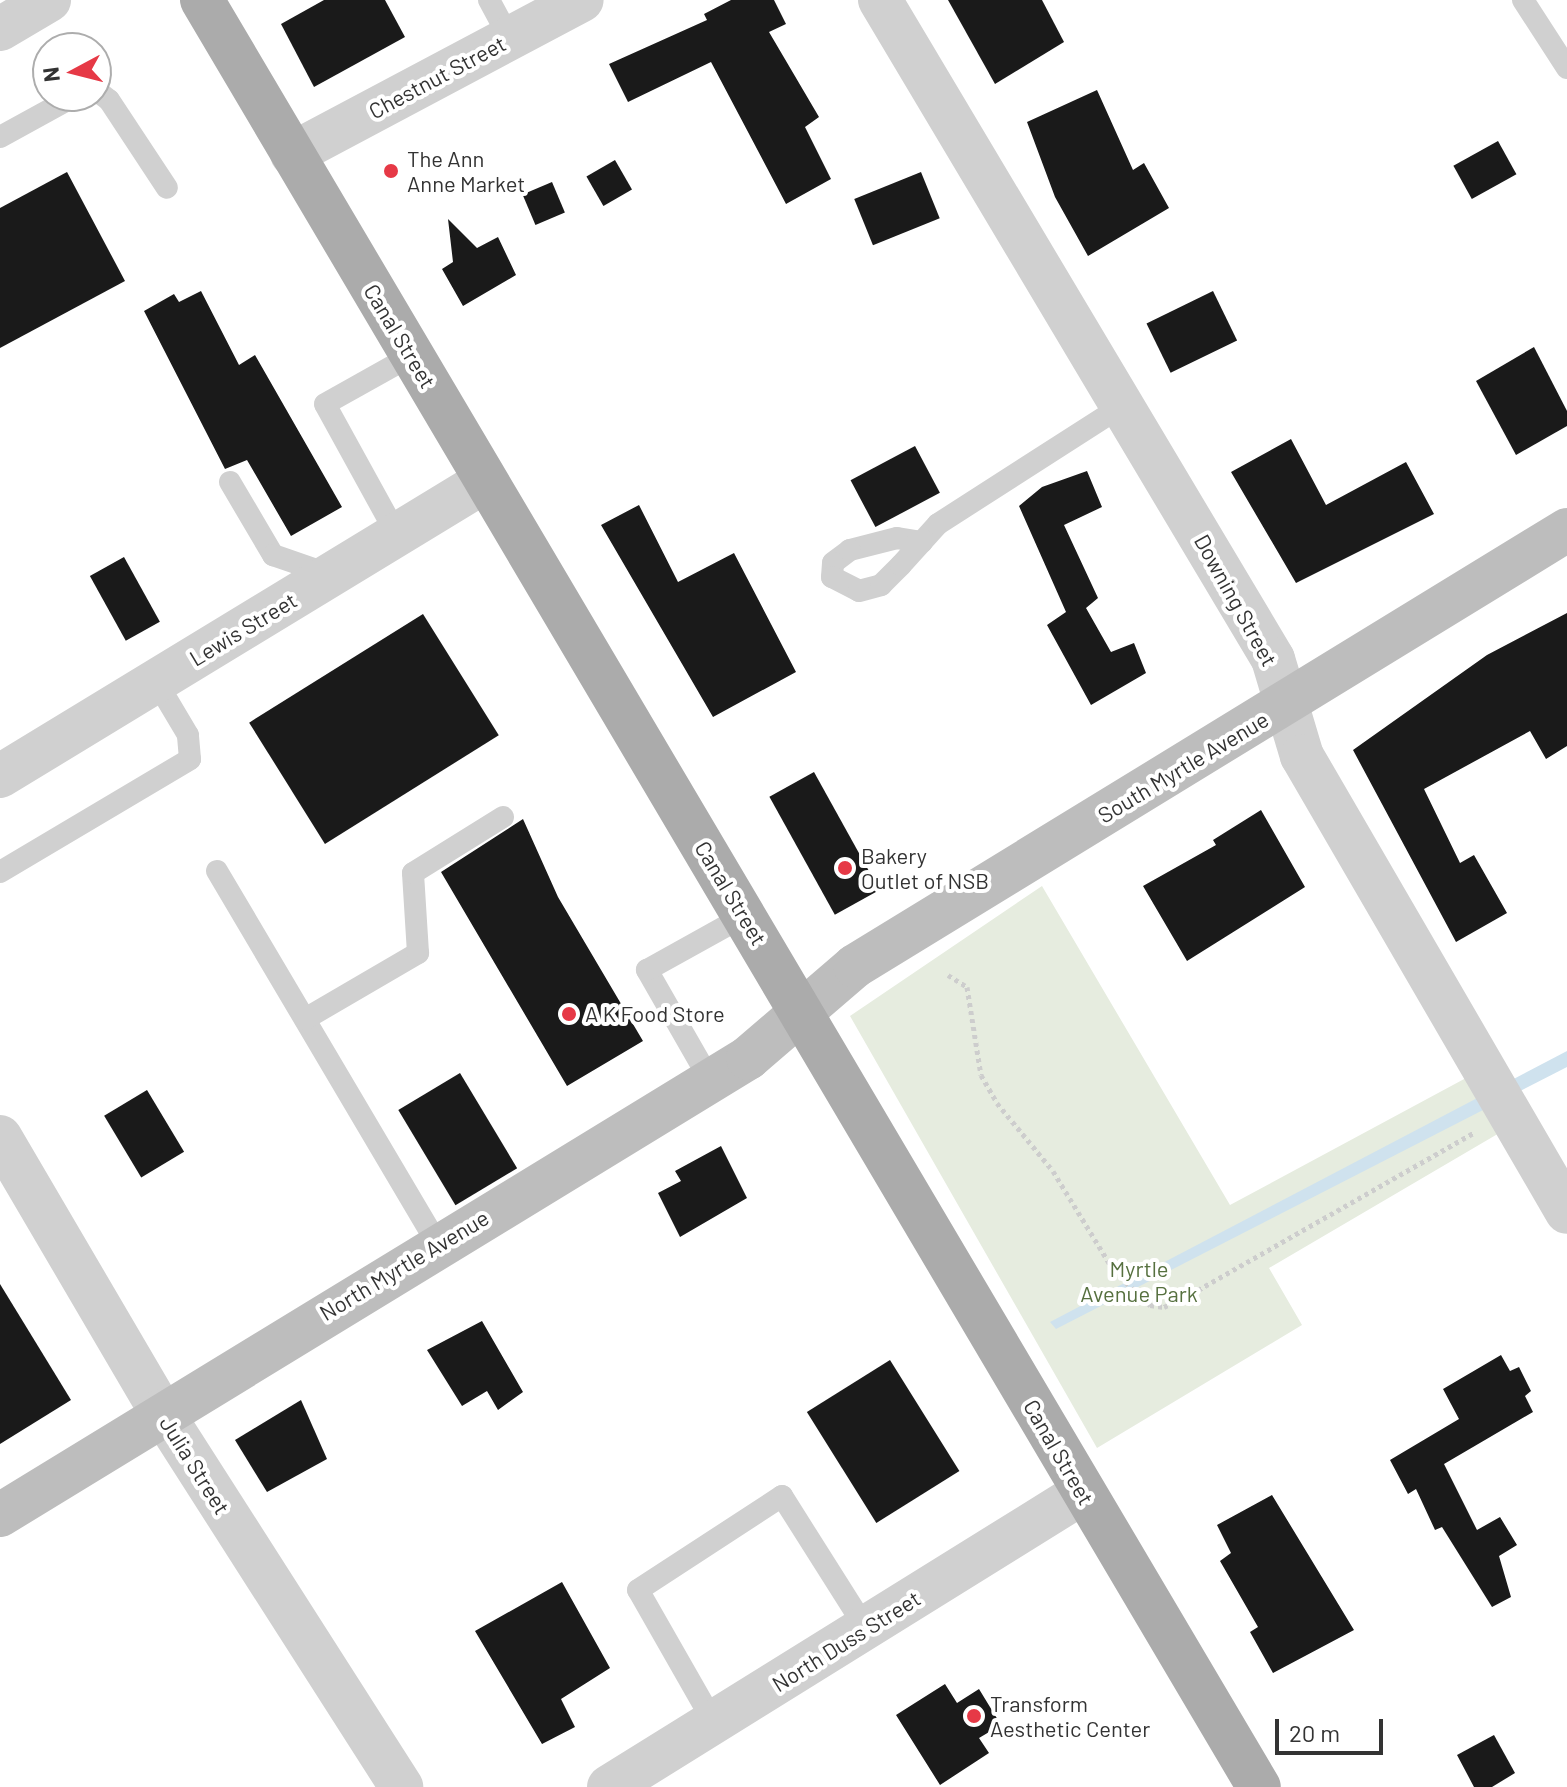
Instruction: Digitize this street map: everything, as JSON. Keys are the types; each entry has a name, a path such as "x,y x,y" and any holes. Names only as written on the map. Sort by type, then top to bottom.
{"main road":[{"name":"Canal Street","path":"211,3 292,154 744,916 804,1010 1082,1493 1259,1787"}],"street":[{"path":"0,29 49,0"},
{"name":"Chestnut Street","path":"292,154 582,0"},
{"name":"Downing Street","path":"880,0 1273,659 1302,756 1567,1212"},
{"name":"Lewis Street","path":"0,776 485,481"},
{"name":"South Myrtle Avenue","path":"804,1010 855,966 1567,530"},
{"name":"North Myrtle Avenue","path":"0,1515 161,1411 710,1080 804,1010"},
{"name":"Julia Street","path":"0,1137 161,1411 401,1787"},
{"name":"North Duss Street","path":"609,1787 1082,1493"}],"lane":[{"path":"489,0 510,39"},
{"path":"1523,0 1567,68"},
{"path":"112,105 167,188"},
{"path":"0,137 46,112"},
{"path":"397,535 325,404 411,356"},
{"path":"922,542 1014,470 1122,406"},
{"path":"230,482 273,555 331,575"},
{"path":"0,872 190,759 188,735 156,681"},
{"path":"305,1019 418,953 413,873 503,817"},
{"path":"217,871 438,1244"},
{"path":"710,1080 647,970 744,916"},
{"path":"714,1723 638,1590 782,1496 866,1629"}],"path":[{"path":"948,975 967,987 981,1075 1053,1171 1114,1271 1139,1295 1164,1307 1481,1128"}],"green space":[{"name":"Myrtle Avenue Park","path":"1042,886 1230,1205 1466,1078 1501,1132 1269,1268 1302,1325 1097,1448 850,1016"}],"water":[{"path":"1567,1051 1567,1067 1056,1329 1050,1322"}],"building":[{"path":"324,0 385,0 405,37 314,87 281,24"},
{"path":"731,0 774,0 786,24 769,32 819,117 805,127 831,179 786,204 711,62 628,102 609,64 707,20 704,14"},
{"path":"948,0 1042,0 1064,42 995,84"},
{"path":"1097,90 1133,170 1144,163 1169,208 1088,256 1055,197 1027,122"},
{"path":"1498,141 1516,174 1472,199 1453,166"},
{"path":"615,160 632,189 603,206 586,176"},
{"path":"67,172 125,281 0,348 0,208"},
{"path":"921,172 940,218 873,245 854,199"},
{"path":"552,182 565,212 535,225 523,195"},
{"path":"448,219 477,248 498,237 516,275 463,306 442,269 453,262"},
{"path":"201,291 239,365 255,355 342,507 291,536 247,460 225,469 144,311 174,294 179,302"},
{"path":"1213,291 1237,340 1171,373 1146,323"},
{"path":"1534,347 1567,411 1567,426 1516,455 1476,381"},
{"path":"1291,439 1326,505 1406,462 1434,514 1296,583 1231,472"},
{"path":"915,446 940,493 875,527 851,480"},
{"path":"1087,471 1102,507 1064,525 1098,598 1086,608 1111,652 1134,643 1146,673 1091,705 1047,625 1066,612 1019,506 1042,487"},
{"path":"639,505 678,582 734,553 796,672 713,717 601,525"},
{"path":"124,557 160,622 126,641 90,576"},
{"path":"1567,613 1567,746 1546,759 1530,731 1424,789 1460,863 1474,855 1507,913 1456,942 1353,750 1487,655"},
{"path":"423,614 499,735 325,844 249,723"},
{"path":"814,772 879,890 835,915 769,797"},
{"path":"1261,810 1305,887 1187,961 1143,886 1216,845 1213,840"},
{"path":"523,819 558,897 643,1041 567,1086 441,872"},
{"path":"460,1073 517,1168 455,1205 398,1110"},
{"path":"147,1090 184,1152 141,1177 104,1116"},
{"path":"721,1146 747,1198 680,1237 658,1193 681,1181 675,1171"},
{"path":"0,1284 71,1400 0,1444"},
{"path":"482,1321 523,1392 498,1410 487,1391 462,1406 427,1350"},
{"path":"1501,1355 1510,1371 1519,1367 1531,1391 1525,1396 1533,1412 1444,1464 1477,1530 1500,1517 1517,1545 1499,1556 1511,1597 1492,1607 1442,1527 1435,1530 1416,1489 1408,1494 1390,1460 1459,1419 1443,1389"},
{"path":"890,1360 959,1471 876,1523 807,1412"},
{"path":"301,1400 327,1459 267,1492 235,1440"},
{"path":"1272,1495 1354,1630 1273,1673 1250,1632 1258,1627 1220,1561 1231,1553 1217,1525"},
{"path":"562,1582 610,1668 561,1699 575,1727 542,1744 475,1631"},
{"path":"945,1684 957,1703 979,1689 1001,1725 979,1738 989,1753 940,1785 896,1715"},
{"path":"1494,1735 1515,1773 1492,1787 1474,1787 1457,1755"}],"place":[{"name":"The Ann Anne Market","path":"391,171"},
{"name":"Bakery Outlet of NSB","path":"845,868"},
{"name":"A K Food Store","path":"569,1014"},
{"name":"Transform Aesthetic Center","path":"974,1716"}]}
